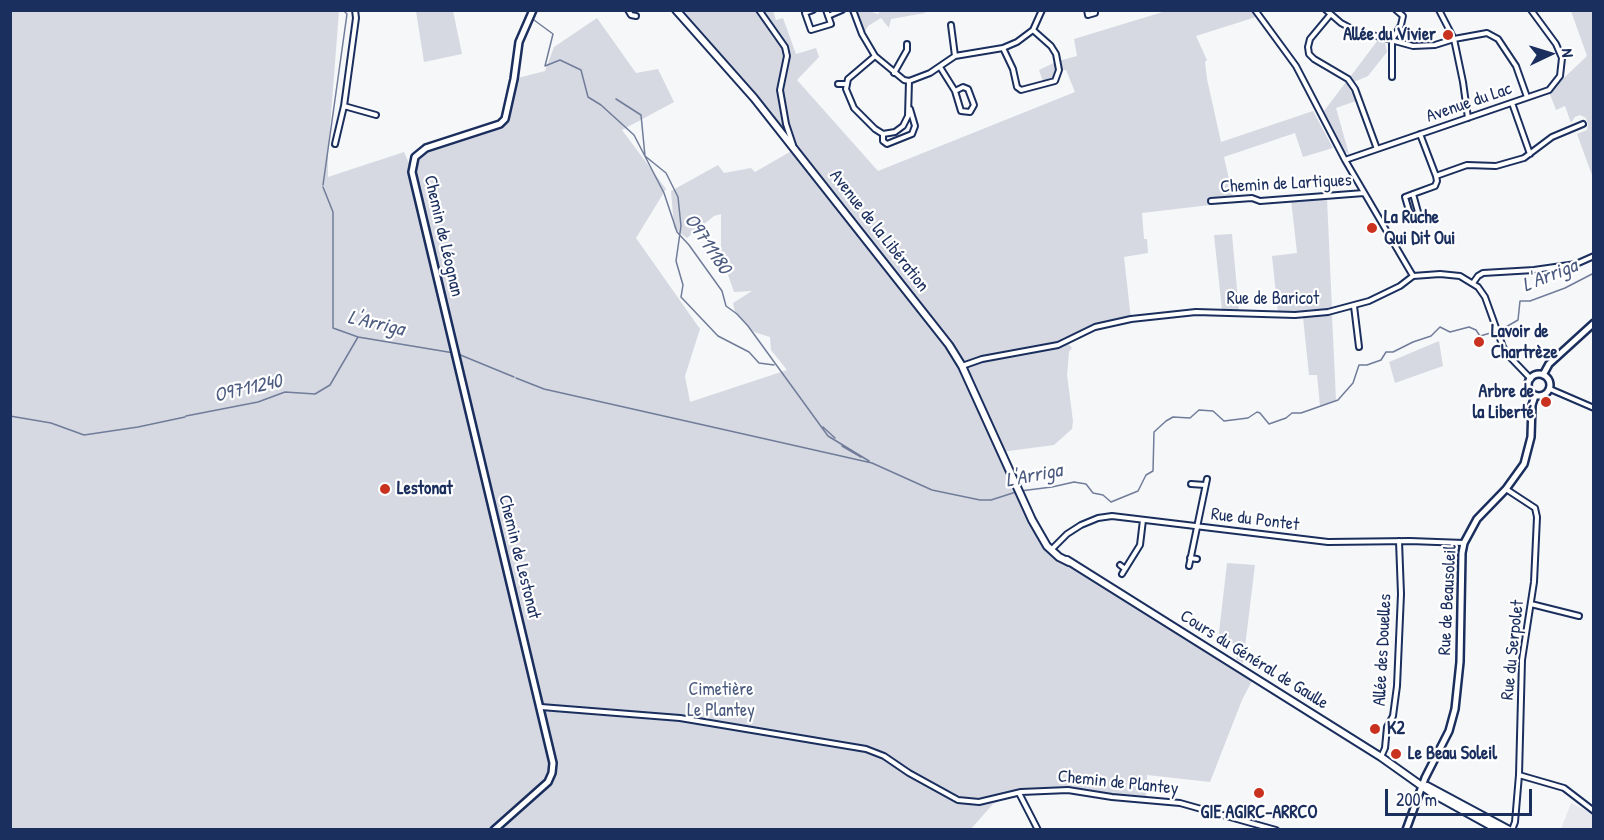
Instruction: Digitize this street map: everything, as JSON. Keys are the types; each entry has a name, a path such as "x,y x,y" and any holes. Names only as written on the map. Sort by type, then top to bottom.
{"main road":[{"name":"Avenue de la Libération","path":"676,10 754,98 939,331 962,366 1020,495"},
{"name":"Cours du Général de Gaulle","path":"1020,495 1039,533 1054,553 1423,785 1510,830"},
{"name":"Cours du Général de Gaulle","path":"1039,533 1069,562"},
{"name":"Cours du Général de Gaulle","path":"1423,785 1433,794 1498,830"},
{"path":"1472,811 1477,817 1503,830"}],"street":[{"path":"335,144 344,106 356,18 355,10"},
{"name":"Chemin de Léognan","path":"456,354 412,172 413,164 416,156 426,148 500,124 505,119 519,42 533,10"},
{"path":"628,10 636,16"},
{"path":"759,10 785,47 788,56 780,90 786,124 795,149"},
{"path":"813,10 805,13 811,30 831,24 827,13 842,10"},
{"path":"853,10 862,34 875,56 894,73 909,81 940,67 955,56 1004,48 1017,42 1033,30 1042,10"},
{"path":"1087,10 1088,15 1095,13 1095,10"},
{"path":"1255,10 1296,66 1344,160 1413,276 1460,276 1473,283 1485,297 1507,354 1531,379"},
{"path":"1392,77 1392,40 1401,25 1403,16 1396,10"},
{"path":"1440,10 1454,39 1468,118"},
{"name":"Avenue du Lac","path":"1344,160 1549,90 1560,76 1563,63 1560,50 1531,10"},
{"path":"1377,150 1355,89 1348,79 1309,54 1310,39 1328,12 1354,30 1413,46 1435,45 1487,33 1498,39 1516,66 1527,97"},
{"path":"951,25 955,56"},
{"path":"1004,48 1017,87 1021,90 1055,81 1059,70 1056,54 1033,30"},
{"path":"894,73 908,44"},
{"path":"875,56 850,76 846,84 847,94 854,108 868,124 883,134 895,132 903,126 908,116 909,81"},
{"path":"940,67 955,91 961,111 970,112 974,105 968,89 963,87 955,91"},
{"path":"838,84 846,84"},
{"path":"1512,103 1530,154"},
{"path":"883,134 883,141 887,144 915,131 909,105"},
{"path":"344,106 376,115"},
{"path":"1436,176 1467,165 1501,165 1530,154 1552,137 1583,124"},
{"path":"1413,194 1418,212 1413,216 1410,214 1405,197 1413,194 1435,186 1437,182 1420,134"},
{"name":"Chemin de Lartigues","path":"1210,201 1252,198 1260,201 1364,193"},
{"path":"1473,283 1483,273 1534,270 1576,264 1593,256"},
{"name":"Rue de Baricot","path":"962,366 982,359 1058,345 1101,325 1161,315 1205,312 1314,314 1354,306 1400,286 1413,276"},
{"path":"1354,306 1359,347"},
{"path":"1543,375 1549,364 1593,323"},
{"name":"Chemin de Lestonat","path":"456,354 554,767 548,782 494,830"},
{"path":"1536,375 1543,375 1549,380 1550,389 1545,394 1536,396 1529,388 1531,379 1536,375"},
{"path":"1550,389 1593,408"},
{"name":"Rue de Beausoleil","path":"1406,830 1423,785 1449,731 1455,709 1460,662 1464,543 1477,519 1521,471 1527,455 1533,420 1532,405 1536,396"},
{"path":"1189,566 1207,478"},
{"path":"1191,484 1205,485"},
{"name":"Rue du Serpolet","path":"1506,489 1532,505 1537,512 1531,604 1522,660 1519,775 1515,822 1510,830"},
{"name":"Rue du Pontet","path":"1053,548 1074,530 1098,518 1119,516 1340,543 1400,541 1464,543"},
{"path":"1122,574 1140,545 1143,519"},
{"name":"Allée des Douelles","path":"1381,757 1393,716 1397,686 1400,541"},
{"path":"1190,558 1197,559"},
{"path":"1120,565 1125,568"},
{"path":"1531,604 1577,613"},
{"name":"Chemin de Plantey","path":"541,707 680,718 866,749 884,756 909,773 958,800 979,802 1019,792 1068,790 1113,797 1180,802 1276,830"},
{"path":"1519,775 1564,788 1593,809"},
{"path":"1019,792 1038,830"}],"shaded area":[{"path":"1571,803 1593,814 1593,829 1561,829"}],"green space":[{"path":"881,10 924,11 925,13 891,19 889,28 881,18 868,26 863,35 853,11 869,11 878,14"},
{"name":"Cimetière Le Plantey","path":"10,11 339,11 328,177 404,152 412,170 421,151 503,122 514,79 545,71 554,47 597,18 636,73 658,69 674,102 622,130 666,189 636,238 700,329 685,376 690,402 787,370 771,350 770,337 754,332 735,313 733,303 752,291 734,292 721,255 721,214 714,216 687,238 674,228 671,191 718,165 724,173 751,168 755,172 795,149 680,14 682,11 773,11 776,20 783,18 796,54 816,48 819,57 797,80 878,171 1075,92 1066,70 1059,70 1055,81 1044,84 1039,70 1058,61 1077,56 1074,39 1166,11 1255,11 1259,16 1196,36 1207,60 1205,62 1207,79 1221,142 1313,111 1333,148 1303,157 1295,133 1224,157 1233,197 1211,198 1210,205 1142,213 1144,239 1147,239 1148,253 1124,257 1131,319 1101,325 1066,341 1072,348 1069,352 1067,375 1072,429 1054,445 1001,452 1034,530 1043,545 1055,557 1253,679 1242,700 1210,782 1147,775 1146,799 1112,797 1068,790 1019,793 993,804 970,830 11,829"},
{"path":"416,11 453,11 462,54 424,62"},
{"path":"1571,11 1593,11 1593,178 1577,134 1587,130 1586,118 1580,115 1575,117 1571,123 1565,106 1556,110 1549,92 1587,56"},
{"path":"1378,40 1385,43 1387,52 1368,76 1354,82 1350,77"},
{"path":"1346,82 1356,101 1336,108 1349,154 1344,151 1324,111"},
{"path":"1327,198 1332,310 1278,313 1272,256 1297,253 1291,199"},
{"path":"1232,234 1239,311 1222,310 1214,235"},
{"path":"1332,315 1336,400 1320,406 1317,375 1309,375 1303,317"},
{"path":"1439,341 1443,366 1395,383 1389,362"},
{"path":"1227,563 1255,565 1243,663 1236,659 1238,644 1218,641"}],"waterway":[{"name":"L'Arriga","path":"323,185 347,14 343,10"},
{"name":"O9711180","path":"534,20 553,34 545,66 560,60 581,70 588,97 601,105 634,135 664,193 677,232 722,291 726,306 748,326 828,436 869,461"},
{"path":"616,99 641,115 645,156 666,173 678,197 681,226 676,261 683,285 681,297 718,336 749,352 759,363 774,365"},
{"name":"L'Arriga","path":"323,187 333,212 333,328 358,337 454,353"},
{"name":"L'Arriga","path":"1499,331 1518,320 1520,301 1530,301 1565,288 1594,273"},
{"name":"L'Arriga","path":"1020,491 1074,482 1086,484 1093,493 1103,495 1111,502 1138,491 1146,475 1153,471 1154,432 1173,417 1190,418 1199,410 1213,411 1224,421 1248,418 1257,412 1269,424 1286,418 1292,413 1301,413 1338,400 1353,383 1359,365 1381,360 1386,352 1393,352 1431,336 1440,327 1450,332 1469,327 1476,330 1480,336 1494,332"},
{"name":"O9711240","path":"186,416 258,402 285,392 315,394 330,385 358,337"},
{"name":"L'Arriga","path":"458,354 514,377"},
{"name":"L'Arriga","path":"516,378 544,389 872,463 932,490 980,500 991,500 1016,492"},
{"name":"O9711240","path":"10,416 51,423 84,435 185,417"},
{"name":"O9711180","path":"823,427 835,438"},
{"name":"O9711180","path":"842,446 861,457"}],"place":[{"name":"Allée du Vivier","path":"1448,35"},
{"name":"La Ruche Qui Dit Oui","path":"1372,228"},
{"name":"Lavoir de Chartrèze","path":"1479,342"},
{"name":"Arbre de la Liberté","path":"1546,402"},
{"name":"Lestonat","path":"385,489"},
{"name":"K2","path":"1375,729"},
{"name":"Le Beau Soleil","path":"1396,754"},
{"name":"GIE AGIRC-ARRCO","path":"1259,793"}]}
